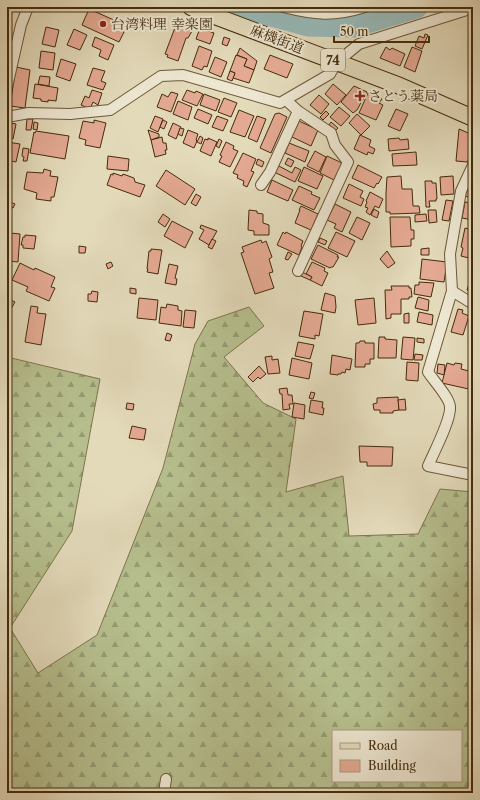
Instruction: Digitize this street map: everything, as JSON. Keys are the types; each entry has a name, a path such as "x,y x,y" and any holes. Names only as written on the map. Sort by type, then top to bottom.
{"main road":[{"name":"麻機街道","path":"191,7 400,86 473,118"}],"street":[{"path":"7,87 21,25 28,7"},
{"path":"283,7 335,15 365,7"},
{"path":"7,117 29,113 70,114 110,110 161,76 183,74 280,103 330,74 337,62 359,44 473,8"},
{"path":"286,100 298,111 331,133 335,146 348,162 298,271"},
{"path":"262,185 270,172 298,111"},
{"path":"473,165 461,191 450,254 452,291 428,372 446,397 450,406 448,420 428,466 473,475"},
{"path":"452,291 473,304"},
{"path":"164,793 166,779"}],"green space":[{"path":"249,307 264,326 224,357 263,403 296,419 286,492 343,476 349,536 418,534 440,489 473,492 473,793 7,793 7,357 100,379 72,531 10,628 38,673 97,635 163,468 195,344 208,321"}],"building":[{"path":"7,7 20,7 18,11"},
{"path":"89,9 123,24 121,31 124,32 119,42 82,25"},
{"path":"176,25 192,31 188,38 186,38 178,61 167,57 168,55 165,54"},
{"path":"46,27 59,30 55,47 42,44"},
{"path":"200,28 214,33 210,44 196,39"},
{"path":"74,29 87,35 80,50 67,45"},
{"path":"425,34 428,35 422,49 415,46 419,36 424,38"},
{"path":"95,37 114,45 108,60 99,56 101,50 92,46"},
{"path":"224,37 230,39 227,46 222,44"},
{"path":"199,46 212,51 207,67 204,66 202,70 192,66"},
{"path":"386,47 390,50 392,48 405,54 400,66 380,58"},
{"path":"412,47 422,51 415,72 404,67"},
{"path":"240,48 257,61 254,70 244,66 247,59 237,55"},
{"path":"41,51 55,53 53,70 39,68"},
{"path":"236,55 247,59 244,66 254,70 249,83 233,78 235,73 230,71"},
{"path":"270,55 293,64 287,78 264,69"},
{"path":"215,57 227,62 221,77 209,72"},
{"path":"61,59 76,64 70,81 56,76"},
{"path":"16,67 30,70 25,108 10,106"},
{"path":"93,68 105,71 101,81 106,83 103,90 87,85"},
{"path":"230,71 235,73 232,81 227,79"},
{"path":"40,76 50,77 49,86 38,84"},
{"path":"35,84 58,88 56,101 48,100 48,102 33,98"},
{"path":"333,84 346,95 337,105 325,94"},
{"path":"354,86 367,92 357,110 353,113 341,102"},
{"path":"92,90 102,93 98,105 93,102 90,109 81,105 85,96 89,98"},
{"path":"187,90 195,93 196,91 203,94 197,106 182,100"},
{"path":"171,92 178,94 171,112 157,107 162,94 168,97"},
{"path":"368,93 382,99 379,103 383,105 376,120 359,113"},
{"path":"204,94 220,100 216,111 200,105"},
{"path":"319,95 329,104 321,114 310,105"},
{"path":"224,98 237,103 231,117 218,112"},
{"path":"178,101 192,107 188,120 173,114"},
{"path":"339,107 350,116 341,126 330,117"},
{"path":"198,109 212,115 208,124 194,118"},
{"path":"396,109 408,114 400,131 388,126"},
{"path":"239,110 254,116 245,137 230,132"},
{"path":"326,111 329,114 323,120 320,117"},
{"path":"279,113 287,117 271,153 260,148 275,114"},
{"path":"357,114 370,126 361,135 349,123"},
{"path":"155,116 163,119 158,132 150,128"},
{"path":"217,116 228,120 223,131 212,127"},
{"path":"257,116 266,119 257,142 248,138"},
{"path":"27,119 33,119 31,130 26,130"},
{"path":"94,120 106,123 100,148 85,145 86,140 79,138 83,121 94,123"},
{"path":"163,120 167,122 164,129 160,127"},
{"path":"299,121 318,130 311,146 290,136"},
{"path":"7,122 16,124 13,139 11,138 11,140 7,140"},
{"path":"34,122 38,123 37,130 33,129"},
{"path":"331,122 338,128 336,130 329,125"},
{"path":"173,123 181,127 176,139 168,135"},
{"path":"180,128 184,129 182,136 178,134"},
{"path":"459,129 473,135 473,147 470,147 468,162 456,161"},
{"path":"148,130 159,134 159,137 151,140"},
{"path":"188,130 198,134 194,148 183,143"},
{"path":"36,131 69,136 65,159 30,153 34,132 35,133"},
{"path":"360,135 371,140 369,146 375,149 373,154 368,152 367,155 354,149"},
{"path":"200,136 203,138 201,144 197,142"},
{"path":"162,137 163,143 166,143 166,154 155,157 151,140"},
{"path":"208,138 217,142 211,156 200,151 205,139 208,140"},
{"path":"399,138 400,140 408,139 409,149 389,151 388,139"},
{"path":"219,139 222,141 219,148 216,146"},
{"path":"7,142 20,144 16,162 7,160"},
{"path":"226,142 234,146 233,149 238,151 230,167 219,162 222,156 220,155"},
{"path":"289,143 309,151 305,162 285,153"},
{"path":"23,148 29,149 27,161 23,161"},
{"path":"315,151 326,157 319,172 307,166"},
{"path":"416,152 417,165 393,166 392,154"},
{"path":"243,153 256,159 251,171 254,172 247,187 243,185 244,181 237,178 238,175 233,173"},
{"path":"108,156 129,159 128,171 107,169"},
{"path":"327,156 342,163 334,180 320,173"},
{"path":"288,158 294,161 291,167 285,164"},
{"path":"258,159 264,162 262,167 256,164"},
{"path":"277,165 292,173 295,167 301,170 295,182 274,172"},
{"path":"358,165 382,177 374,188 352,178"},
{"path":"304,167 323,176 317,189 298,181"},
{"path":"44,169 51,171 50,176 58,177 54,197 51,197 51,201 36,199 37,193 24,189 27,172 43,173"},
{"path":"166,170 195,189 185,205 156,186"},
{"path":"113,173 122,176 123,174 134,178 135,182 145,185 140,197 107,185 111,174 113,175"},
{"path":"401,176 402,189 412,189 413,206 419,206 420,213 390,214 390,212 386,212 387,177"},
{"path":"453,176 454,194 441,195 440,177"},
{"path":"473,177 473,200 464,195"},
{"path":"272,180 293,190 288,201 267,192"},
{"path":"425,181 432,181 432,183 436,183 437,199 436,201 429,201 430,207 426,207"},
{"path":"349,184 363,191 360,197 364,199 361,206 343,198"},
{"path":"299,186 312,192 311,194 320,198 314,210 292,200"},
{"path":"370,192 383,199 379,208 375,206 370,215 366,212 368,208 365,207"},
{"path":"196,194 201,197 196,206 191,203"},
{"path":"446,200 453,201 449,221 442,220"},
{"path":"10,202 15,204 13,208 8,206"},
{"path":"465,202 473,203 473,220 462,218"},
{"path":"335,204 351,212 342,232 334,228 336,224 327,220"},
{"path":"301,206 318,214 311,230 295,223"},
{"path":"374,209 379,212 377,218 371,215"},
{"path":"249,210 257,211 257,213 263,214 263,223 269,225 269,235 254,235 254,231 248,230"},
{"path":"428,210 436,210 437,222 429,223"},
{"path":"163,214 170,219 165,227 158,222"},
{"path":"426,214 427,221 415,222 415,215"},
{"path":"357,217 370,223 362,240 349,233"},
{"path":"390,217 410,217 411,230 414,230 414,239 411,239 411,246 391,247"},
{"path":"172,221 193,232 185,248 164,236"},
{"path":"201,225 217,231 209,245 199,239 204,230 200,228"},
{"path":"465,228 473,230 473,259 461,256 463,248 461,247"},
{"path":"283,232 285,234 286,232 303,241 299,255 277,245"},
{"path":"336,232 355,241 347,257 328,248"},
{"path":"10,233 20,234 18,262 7,261"},
{"path":"25,235 36,236 34,249 23,248 23,245 21,245"},
{"path":"320,238 327,241 325,245 318,242"},
{"path":"212,239 216,241 212,249 208,247"},
{"path":"261,240 262,243 266,241 272,257 269,259 273,272 269,273 274,288 255,294 241,253 244,252 242,247"},
{"path":"318,245 338,255 337,257 339,257 333,267 330,268 311,259"},
{"path":"79,246 86,247 85,253 79,253"},
{"path":"429,248 429,255 421,255 421,249"},
{"path":"151,249 162,250 158,274 147,272 149,251 151,251"},
{"path":"387,251 395,263 388,268 380,259"},
{"path":"288,252 292,254 288,260 285,259"},
{"path":"422,259 447,262 444,282 420,279"},
{"path":"111,262 113,266 108,269 106,264"},
{"path":"312,262 325,268 324,271 328,273 322,286 310,280 312,277 306,274"},
{"path":"20,263 34,270 35,268 55,277 51,287 55,288 49,301 26,291 28,287 12,280"},
{"path":"169,264 178,266 175,278 177,279 176,285 165,283"},
{"path":"302,272 312,277 310,280 301,276"},
{"path":"471,278 473,279 473,292 467,290"},
{"path":"419,282 434,283 431,297 414,294 415,285 419,285"},
{"path":"391,286 409,286 409,288 411,288 412,297 409,297 409,299 401,299 401,314 391,314 391,318 386,319 385,290 392,290"},
{"path":"130,288 136,289 136,294 130,293"},
{"path":"92,291 98,292 97,302 88,301 88,294 91,294"},
{"path":"325,293 335,296 335,313 321,310"},
{"path":"418,297 429,300 428,311 415,308"},
{"path":"7,298 15,302 7,316"},
{"path":"139,298 158,300 156,320 137,318"},
{"path":"374,298 376,323 358,325 355,300"},
{"path":"167,304 178,306 178,310 182,311 181,326 159,323 161,307 166,308"},
{"path":"31,306 38,307 37,313 46,314 41,345 25,342"},
{"path":"458,309 463,310 462,313 469,316 463,335 451,332"},
{"path":"185,310 196,311 194,328 183,327"},
{"path":"304,311 323,314 319,336 315,335 315,339 299,336"},
{"path":"419,312 433,315 432,325 417,322"},
{"path":"409,313 409,323 404,323 404,314"},
{"path":"167,333 172,335 170,341 165,340"},
{"path":"379,337 397,340 396,358 378,358"},
{"path":"403,337 415,338 413,360 401,359"},
{"path":"417,338 424,339 424,343 417,342"},
{"path":"360,341 365,341 365,343 374,343 374,359 370,359 370,364 365,364 365,367 355,367 356,343 359,343"},
{"path":"298,342 314,345 310,359 295,356"},
{"path":"415,354 423,355 422,360 414,360"},
{"path":"332,355 352,359 350,370 346,369 345,373 342,372 338,375 330,374"},
{"path":"272,356 272,360 278,359 280,373 268,374 265,357"},
{"path":"292,358 312,363 309,379 289,375"},
{"path":"407,362 419,363 418,381 406,380"},
{"path":"447,363 454,365 455,363 462,364 461,369 473,372 473,390 442,383"},
{"path":"438,364 445,365 444,375 437,373"},
{"path":"259,366 266,374 260,379 258,377 253,382 248,377"},
{"path":"287,388 288,395 292,395 293,404 289,404 290,409 283,410 282,394 280,394 279,389"},
{"path":"311,392 315,393 313,399 309,398"},
{"path":"398,397 399,410 393,411 393,413 380,413 380,410 374,410 373,404 377,403 377,398"},
{"path":"405,399 406,410 399,410 398,400"},
{"path":"311,400 323,402 323,415 309,412"},
{"path":"127,403 134,404 133,410 126,409"},
{"path":"294,403 305,405 304,419 292,417"},
{"path":"132,426 146,429 144,440 129,438"},
{"path":"359,446 393,447 392,466 367,466 367,462 360,462"}],"waterway":[{"path":"242,7 308,25 354,26 416,7"}],"place":[{"name":"台湾料理 幸楽園","path":"103,24"},
{"name":"さとう薬局","path":"360,96"}]}
